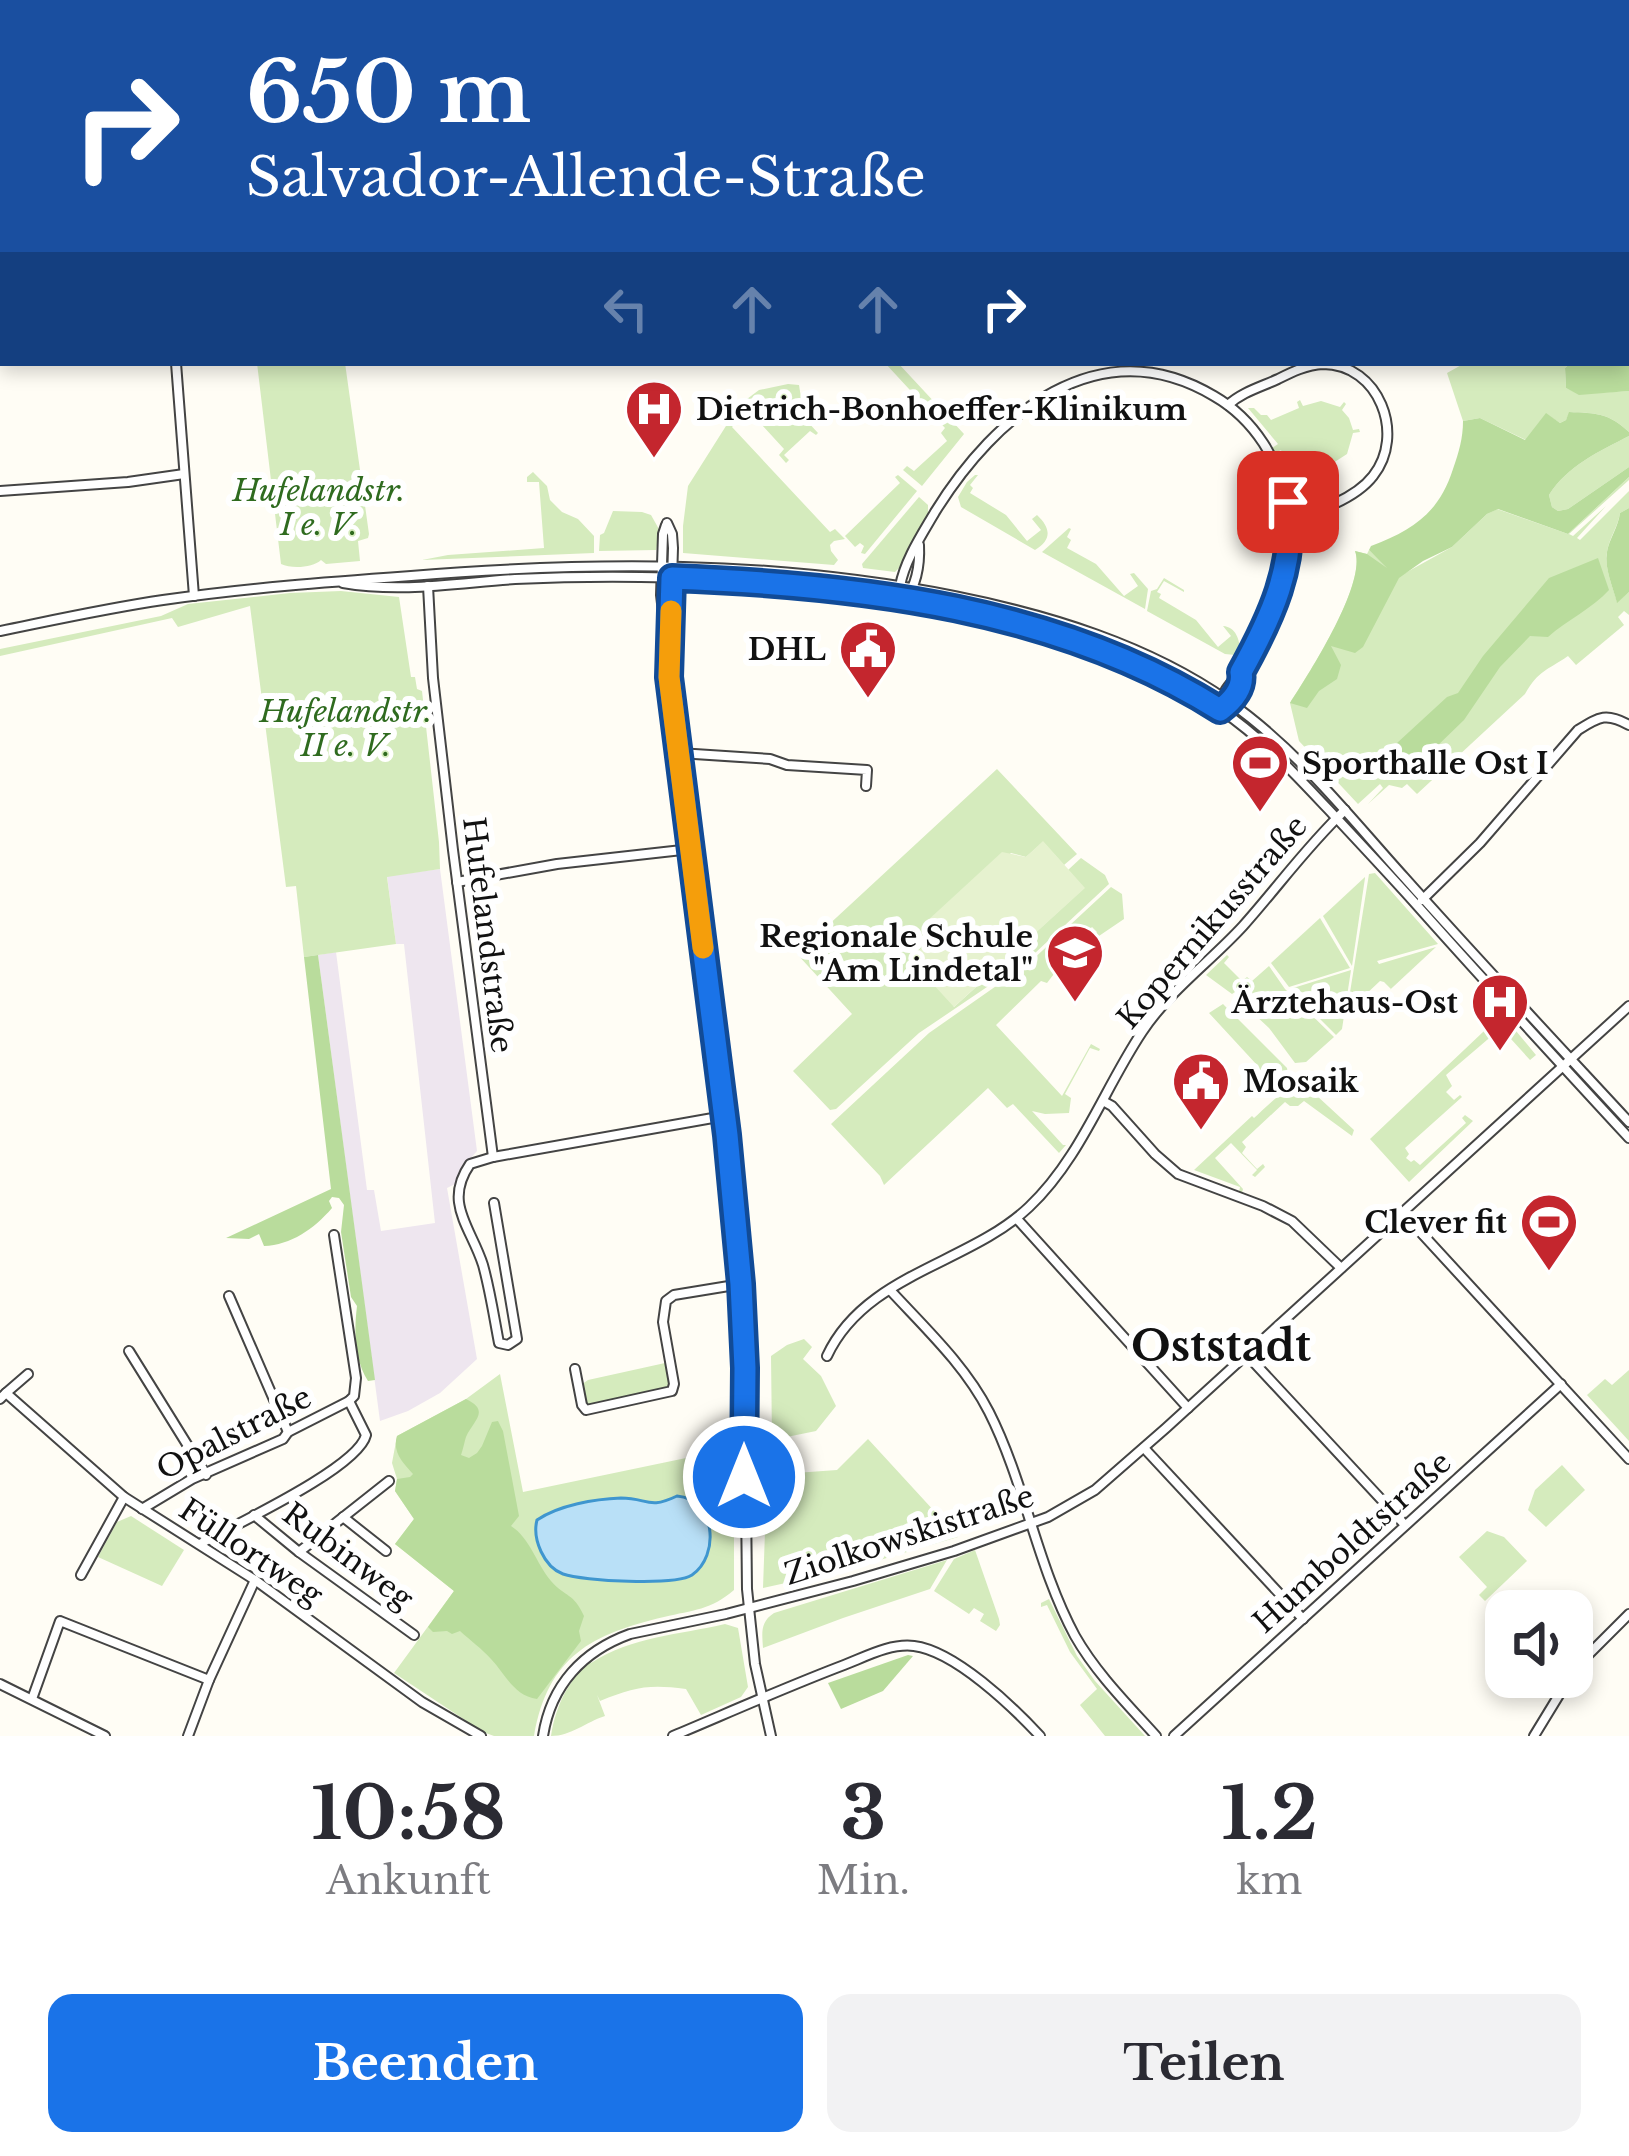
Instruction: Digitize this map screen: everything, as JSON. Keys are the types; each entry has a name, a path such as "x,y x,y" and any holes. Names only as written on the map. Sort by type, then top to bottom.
{"street":[{"path":"176,366 194,596"},
{"path":"1228,405 1238,396 1313,366"},
{"path":"1290,518 1354,493 1376,473 1388,442 1389,428 1379,400 1360,378 1333,366"},
{"path":"905,600 900,586 910,556 948,492 983,446 1028,406 1059,387 1104,374 1149,373 1192,385 1228,405 1250,426 1270,454 1290,518 1280,591 1241,672 1221,696 1220,710"},
{"path":"0,490 184,474"},
{"path":"905,600 914,589 920,542"},
{"path":"0,631 194,596 567,565 781,571 900,586 1000,606 1092,634 1167,664 1231,702 1277,740 1345,810 1420,902"},
{"path":"667,565 669,677 741,1284 749,1609 771,1736"},
{"name":"Hufelandstraße","path":"426,574 433,678 493,1157"},
{"path":"329,582 388,589 530,579 667,578 779,584 905,600 1009,621 1094,647 1161,675 1220,710 1289,766 1629,1122"},
{"path":"1220,710 1231,702 1243,678 1241,672"},
{"path":"1420,902 1480,843 1578,730 1598,717 1629,725"},
{"path":"679,753 867,770 866,786"},
{"name":"Kopernikusstraße","path":"827,1357 859,1314 914,1274 1016,1219 1055,1178 1154,1015 1240,930 1345,810"},
{"path":"457,882 557,864 691,849"},
{"name":"Ziolkowskistraße","path":"543,1736 561,1687 577,1664 598,1648 630,1634 749,1609 888,1571 1053,1515 1094,1490 1629,1006"},
{"path":"1568,1063 1629,1138"},
{"path":"1103,1101 1178,1174 1292,1221 1341,1268"},
{"path":"494,1203 517,1339 508,1345 499,1342 482,1264 461,1215 457,1195 470,1164 724,1116"},
{"path":"1403,1213 1629,1459"},
{"path":"1016,1219 1189,1408"},
{"path":"200,1544 315,1481 363,1445 366,1435 349,1401 356,1378 334,1235"},
{"path":"482,1264 502,1261"},
{"path":"575,1369 584,1408 589,1410 672,1391 663,1309 669,1298 741,1284"},
{"path":"890,1291 976,1389 991,1416 1076,1636 1156,1736"},
{"path":"229,1296 288,1432"},
{"path":"129,1351 206,1475"},
{"path":"1247,1354 1405,1525"},
{"name":"Füllortweg","path":"28,1374 3,1396 124,1497 255,1580 422,1702 481,1736"},
{"name":"Humboldtstraße","path":"1174,1736 1561,1384"},
{"name":"Opalstraße","path":"142,1509 192,1480 284,1439 288,1432 349,1401"},
{"path":"1144,1448 1303,1619"},
{"path":"299,1552 389,1481"},
{"path":"81,1576 124,1497"},
{"name":"Rubinweg","path":"254,1515 414,1635"},
{"path":"343,1517 386,1551"},
{"path":"188,1736 255,1580"},
{"path":"1593,1649 1629,1614"},
{"path":"32,1700 60,1622 209,1680"},
{"path":"673,1736 890,1648 916,1646 958,1665 1040,1736"},
{"path":"0,1684 105,1736"},
{"path":"1534,1736 1557,1698"}],"shaded area":[{"path":"440,869 477,1151 455,1184 447,1188 477,1359 440,1393 380,1421 318,955 336,952 367,1190 374,1190 381,1231 435,1223 404,944 396,944 387,876"}],"green space":[{"name":"Hufelandstr. I e. V.","path":"257,366 345,366 368,538 358,541 360,561 326,564 321,560 302,567 281,564"},
{"path":"888,366 901,366 964,434 922,486 903,470 907,466 914,471 947,441 941,433 945,428"},
{"path":"1460,366 1567,366 1566,388 1579,394 1629,391 1629,432 1608,418 1587,413 1570,412 1560,423 1546,414 1526,440 1480,418 1463,421 1447,373"},
{"path":"1629,366 1629,391 1579,395 1566,388 1565,368"},
{"path":"799,385 802,404 796,410 803,410 818,433 810,431 784,455 789,460 786,463 779,455 784,449 749,411 743,416 735,408 759,390"},
{"path":"1300,400 1303,406 1321,401 1340,407 1344,402 1342,410 1353,430 1360,432 1353,433 1347,454 1330,465 1332,472 1325,466 1299,476 1300,497 1293,499 1297,493 1292,474 1284,472 1289,468 1281,450 1275,453 1272,448 1278,444 1248,408 1271,420 1299,408"},
{"path":"1569,412 1608,418 1629,436 1565,476 1549,495 1552,507 1568,509 1629,467 1629,477 1568,534 1498,509 1487,514 1452,547 1399,578 1363,647 1355,653 1331,646 1341,665 1337,679 1319,691 1307,708 1290,703 1345,606 1353,584 1355,551 1387,568 1369,550 1371,546 1412,526 1432,508 1457,457 1463,421 1480,418 1525,440 1546,413 1560,423"},
{"path":"731,418 736,422 732,427 830,532 835,529 845,539 830,545 838,560 834,565 683,553 688,486"},
{"path":"1629,436 1629,467 1568,509 1552,507 1549,495 1565,476"},
{"path":"533,472 547,486 550,500 594,536 594,553 422,560 544,548 539,482 527,482"},
{"path":"898,475 917,491 865,554 861,553 864,546 855,547 845,536 900,483"},
{"path":"975,475 970,493 1006,515 1027,541 1041,530 1032,519 1037,515 1042,520 1048,534 1041,546 1035,550 961,507 958,497"},
{"path":"1629,477 1569,534 1573,536 1606,506 1577,538 1580,540 1629,491 1629,508 1620,513 1606,558 1617,602 1629,592 1629,615 1624,611 1618,617 1624,625 1576,665 1568,656 1544,672 1417,794 1407,784 1402,788 1389,785 1368,804 1383,788 1380,784 1358,804 1299,741 1290,703 1345,606 1353,584 1355,551 1367,554 1369,550 1398,577 1452,547 1497,509 1568,534"},
{"path":"919,497 928,505 928,513 899,568 895,572 863,568 862,564"},
{"path":"1629,508 1629,592 1617,603 1607,552 1620,513"},
{"path":"613,511 651,515 660,531 656,550 599,551 600,535"},
{"path":"1069,528 1067,548 1096,564 1124,596 1138,586 1130,574 1134,573 1148,589 1145,609 1042,552"},
{"path":"1598,558 1609,590 1548,637 1530,636 1420,769 1402,772 1389,756 1397,743 1447,697 1458,693 1549,578"},
{"path":"1164,578 1184,592 1164,581 1157,592 1159,598 1196,620 1218,647 1231,636 1223,626 1231,629 1240,652 1225,654 1147,611 1151,591"},
{"name":"Hufelandstr. II e. V.","path":"341,591 399,597 411,677 422,691 440,869 387,877 396,944 304,957 296,886 286,887 250,606 178,627 172,618 0,656 0,649 161,616 188,604"},
{"path":"997,769 1077,854 1064,865 1043,842 1026,857 1011,853 929,924 928,935 954,1007 1019,948 1027,960 919,1033 830,1110 793,1071 852,1014 797,954"},
{"path":"1043,841 1085,888 954,1007 910,959 929,941 926,922 1002,852 1026,857"},
{"path":"1081,858 1105,875 1109,884 1034,954 1029,953 1022,945 1084,888 1068,870"},
{"path":"1375,873 1438,944 1377,961 1436,947 1391,989 1380,981 1364,996 1367,1000 1347,1011 1369,874"},
{"path":"1365,878 1352,966 1323,916"},
{"path":"1111,887 1122,894 1124,919 1096,938 1092,927 1082,937 1085,942 1078,936 1087,947 1074,960 1060,959 1053,965 1057,970 1047,983 1041,981 996,1025 1062,1096 1091,1044 1100,1049 1090,1048 1065,1094 1071,1098 1069,1113 1032,1111 1066,1145 1059,1153 1013,1104 1007,1108 988,1088 884,1185 831,1124 929,1033 1029,963"},
{"path":"1320,918 1350,968 1289,987 1271,963"},
{"path":"318,955 375,1380 368,1381 358,1354 357,1306 351,1297 341,1232 344,1205 339,1198 332,1197 332,1208 318,1223 283,1243 264,1246 259,1234 249,1239 226,1238 331,1189 304,957"},
{"path":"1227,955 1224,963 1242,981 1247,977 1252,981 1269,966 1285,989 1334,1037 1306,1062 1295,1063 1269,1028 1240,1001 1248,995 1241,992 1244,986 1232,994 1206,975"},
{"path":"1351,970 1342,1029 1336,1035 1290,989"},
{"path":"1223,1004 1287,1068 1289,1083 1272,1098 1262,1084 1249,1081 1257,1065 1209,1013"},
{"path":"1502,1014 1536,1055 1530,1060 1501,1028 1446,1075 1452,1086 1446,1092 1454,1100 1462,1097 1405,1148 1406,1158 1420,1165 1466,1123 1465,1115 1473,1121 1409,1182 1370,1139"},
{"path":"1303,1083 1354,1130 1352,1136 1304,1101 1298,1106 1285,1102 1242,1142 1246,1147 1242,1153 1257,1169 1265,1167 1255,1177 1257,1170 1231,1143 1215,1158 1243,1189 1242,1193 1240,1187 1194,1170 1252,1116"},
{"path":"804,1339 812,1347 803,1359 821,1376 836,1406 816,1431 772,1440 771,1356"},
{"path":"665,1363 670,1376 666,1390 587,1405 581,1385 588,1380"},
{"path":"1629,1370 1629,1441 1587,1395 1605,1379 1612,1385"},
{"path":"500,1374 523,1492 734,1448 734,1590 701,1608 615,1632 577,1653 550,1686 534,1736 483,1732 394,1673 454,1591 395,1544 414,1519 395,1491 392,1463 397,1436 466,1399","holes":["624,1498 649,1504 667,1502 706,1555 691,1575 642,1582 582,1576 551,1565 539,1545 535,1527 553,1511"]},
{"path":"466,1399 479,1412 461,1455 469,1458 477,1453 492,1422 498,1421 519,1516 511,1526 584,1616 581,1641 537,1699 516,1689 460,1631 433,1632 428,1627 454,1591 395,1544 414,1519 395,1491 397,1479 413,1474 397,1452 397,1436"},
{"path":"868,1439 958,1537 763,1588 767,1475 837,1470"},
{"path":"1562,1465 1585,1490 1546,1527 1528,1510 1535,1490"},
{"path":"131,1516 184,1550 162,1586 98,1557 117,1522"},
{"path":"1487,1531 1504,1537 1527,1561 1497,1590 1485,1590 1485,1601 1479,1595 1487,1587 1459,1557"},
{"path":"975,1550 999,1619 996,1631 980,1621 984,1614 974,1608 969,1614 934,1591 954,1559"},
{"path":"947,1560 930,1589 763,1648 764,1624 774,1613"},
{"path":"1049,1599 1077,1656 1145,1736 1105,1736 1080,1705 1097,1689 1070,1652 1047,1605 1041,1607"},
{"path":"725,1624 738,1628 748,1687 741,1697 701,1715 686,1689 642,1688 600,1701 597,1695 605,1716 551,1736 565,1693 592,1658 591,1663 640,1642"},
{"path":"913,1656 883,1691 841,1709 828,1683"}],"water":[{"path":"677,1496 700,1507 710,1530 707,1555 692,1575 629,1581 563,1574 545,1559 538,1544 537,1520 566,1507 621,1498 660,1502"}],"slow traffic":[{"path":"671,611 669,677 703,948"}],"place":[{"name":"Dietrich-Bonhoeffer-Klinikum","path":"654,460"},
{"name":"DHL","path":"868,700"},
{"name":"Sporthalle Ost I","path":"1260,814"},
{"name":"Regionale Schule \"Am Lindetal\"","path":"1075,1004"},
{"name":"Ärztehaus-Ost","path":"1500,1053"},
{"name":"Mosaik","path":"1201,1132"},
{"name":"Clever fit","path":"1549,1273"}],"district":[{"name":"Oststadt","path":"1221,1346"}],"route":[{"path":"744,1477 741,1284 727,1135 669,677 672,578 877,596 1009,621 1132,662 1220,710 1237,693 1241,672 1280,591 1289,550 1288,502"}]}
